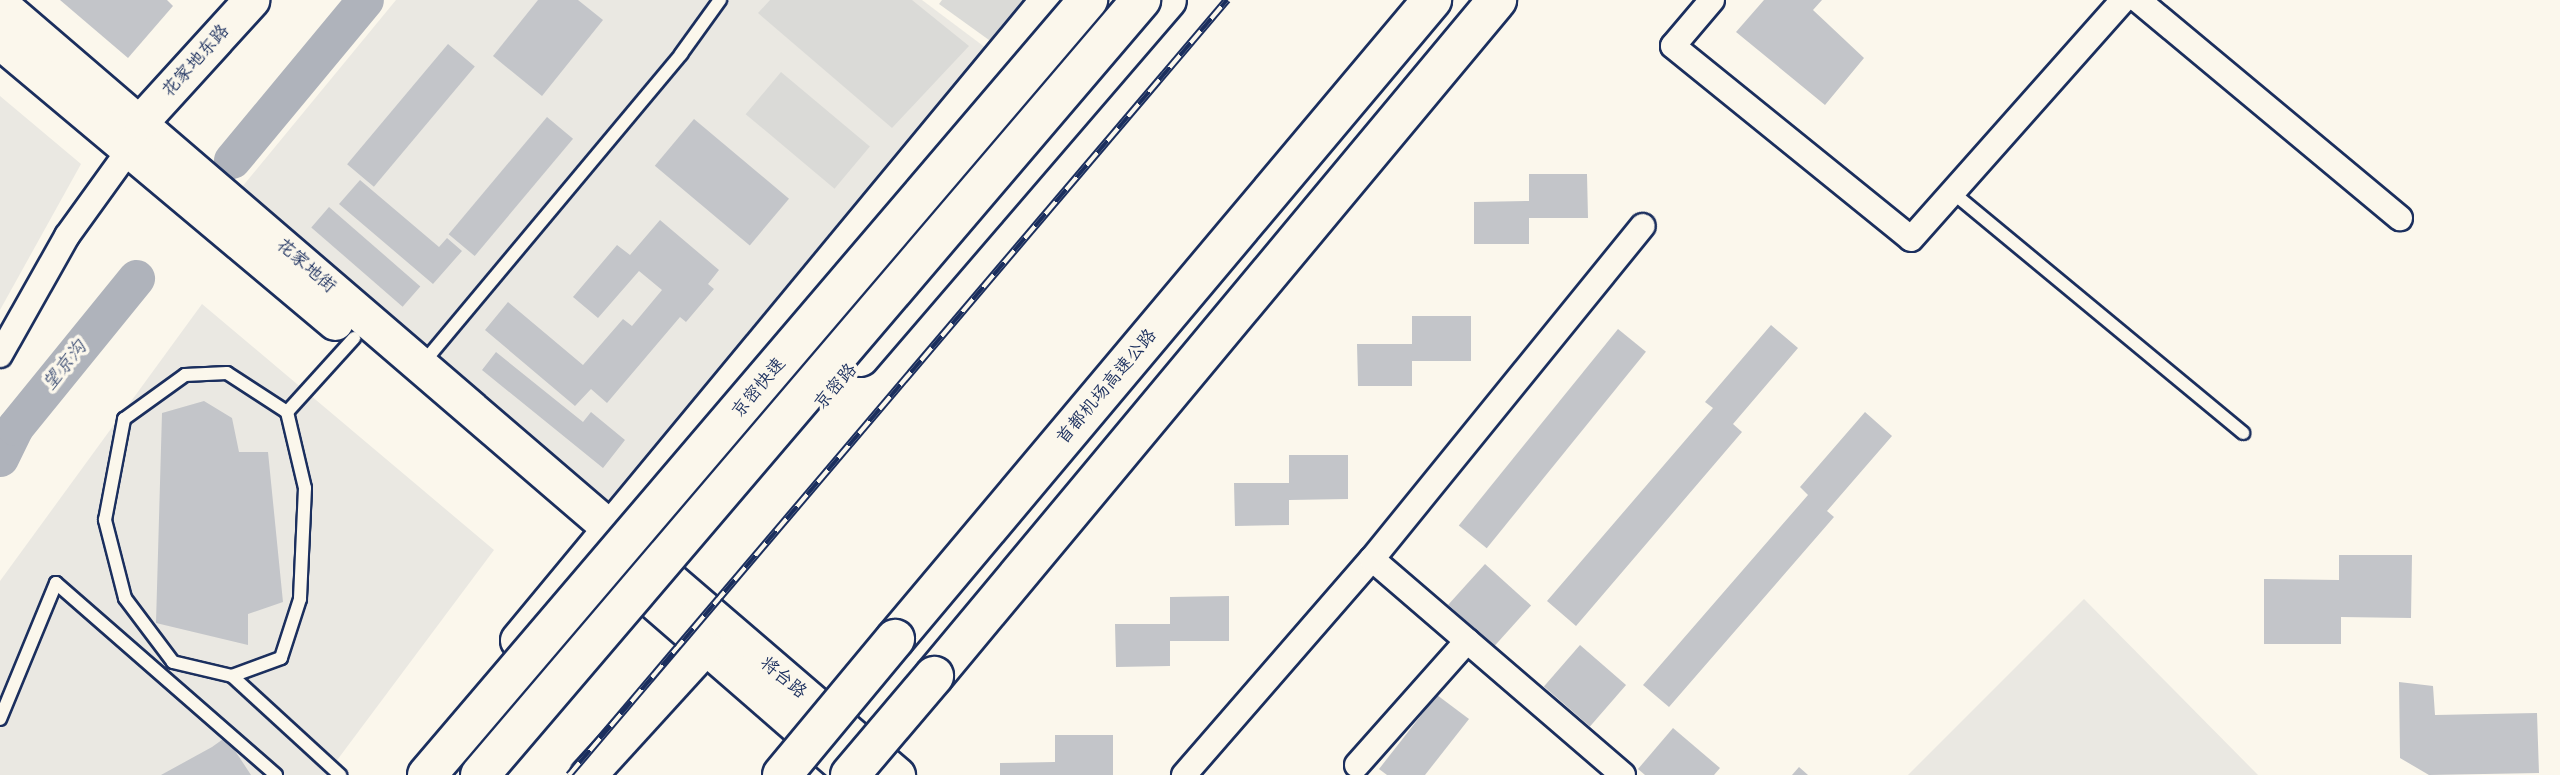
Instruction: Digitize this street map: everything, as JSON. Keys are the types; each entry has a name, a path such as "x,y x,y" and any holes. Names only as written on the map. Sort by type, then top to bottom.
{"highway":[{"name":"京密快速","path":"427,775 1088,0"},
{"path":"480,775 1141,0"},
{"name":"首都机场高速公路","path":"782,775 1432,0"},
{"path":"852,775 1497,0"}],"main road":[{"name":"花家地东路","path":"135,135 251,0"},
{"path":"407,775 1048,0"},
{"name":"京密路","path":"503,775 1168,0"},
{"name":"花家地街","path":"0,4 135,135 355,338 602,539"},
{"name":"花家地街","path":"0,41 135,135 420,366 602,539"},
{"path":"602,539 660,591"},
{"name":"将台路","path":"660,591 705,647 852,775"},
{"name":"将台路","path":"660,591 897,775"},
{"path":"588,775 705,647"}],"street":[{"path":"1712,0 1673,46 1911,239 2123,0"},
{"path":"2138,0 2400,218"},
{"path":"0,355 67,236 135,135"},
{"path":"1184,775 1372,559 1643,226"},
{"path":"1372,559 1623,775"},
{"path":"1357,765 1467,640"}],"lane":[{"path":"420,366 681,54 720,0"},
{"path":"1952,192 2243,433"},
{"path":"288,412 355,338"},
{"path":"232,676 281,659 300,599 305,488 288,412 227,373 185,375 124,419 105,520 125,598 173,662 232,676 340,775"},
{"path":"0,719 56,583 276,775"}],"shaded area":[{"path":"396,0 922,0 1006,63 628,518 242,187"},
{"path":"770,0 912,0 969,46 892,128 758,13"},
{"path":"942,0 1065,0 1014,58 939,4"},
{"path":"781,72 870,147 835,189 746,114"},
{"path":"0,96 81,164 0,310"},
{"path":"202,304 494,550 326,775 0,775 0,581"},
{"path":"2084,599 2258,775 1908,775"}],"building":[{"path":"60,0 167,0 173,6 128,58"},
{"path":"538,0 578,0 603,20 542,96 493,56"},
{"path":"1764,0 1822,0 1813,10 1864,58 1825,105 1736,32"},
{"path":"448,44 475,66 374,187 347,164"},
{"path":"547,117 573,139 475,256 449,234"},
{"path":"694,119 789,199 750,245 655,166"},
{"path":"1529,174 1587,174 1588,218 1529,218 1529,244 1474,244 1474,202 1529,201"},
{"path":"360,180 439,247 447,238 462,251 433,284 339,204"},
{"path":"329,207 420,286 403,307 311,227"},
{"path":"660,220 719,270 708,284 714,289 686,322 680,317 607,403 591,389 575,406 485,330 508,302 583,365 623,319 632,326 662,290 639,271 598,318 573,297 617,245 630,255"},
{"path":"1412,316 1471,316 1471,361 1412,361 1412,386 1358,386 1357,344 1412,344"},
{"path":"1771,325 1798,348 1733,424 1742,432 1576,626 1547,601 1713,408 1705,402"},
{"path":"1618,329 1646,352 1487,548 1459,526"},
{"path":"496,352 583,422 591,412 625,440 603,468 482,370"},
{"path":"204,401 232,418 239,452 268,452 283,602 248,614 248,645 156,623 162,413"},
{"path":"1865,412 1892,436 1827,511 1834,517 1669,707 1643,685 1808,495 1800,487"},
{"path":"1289,455 1348,455 1348,499 1289,500 1289,525 1235,526 1234,483 1289,483"},
{"path":"2339,555 2412,555 2411,618 2341,617 2341,644 2264,644 2264,579 2339,580"},
{"path":"1485,564 1531,605 1494,646 1448,605"},
{"path":"1229,596 1229,641 1170,641 1170,666 1116,667 1115,624 1170,624 1170,597"},
{"path":"1580,645 1626,685 1590,727 1544,687"},
{"path":"2399,682 2433,686 2435,715 2537,713 2539,773 2429,775 2400,758"},
{"path":"1437,695 1469,719 1425,775 1387,775 1379,769"},
{"path":"1673,728 1720,768 1714,775 1645,775 1638,769"},
{"path":"1055,735 1113,735 1113,775 1000,775 1000,763 1055,762"},
{"path":"226,737 251,775 161,775 212,747"},
{"path":"1799,767 1808,775 1792,775"}],"waterway":[{"name":"望京沟","path":"232,160 365,0"},
{"name":"望京沟","path":"0,458 15,427 136,278"}],"railway":[{"path":"569,775 1227,0"}]}
